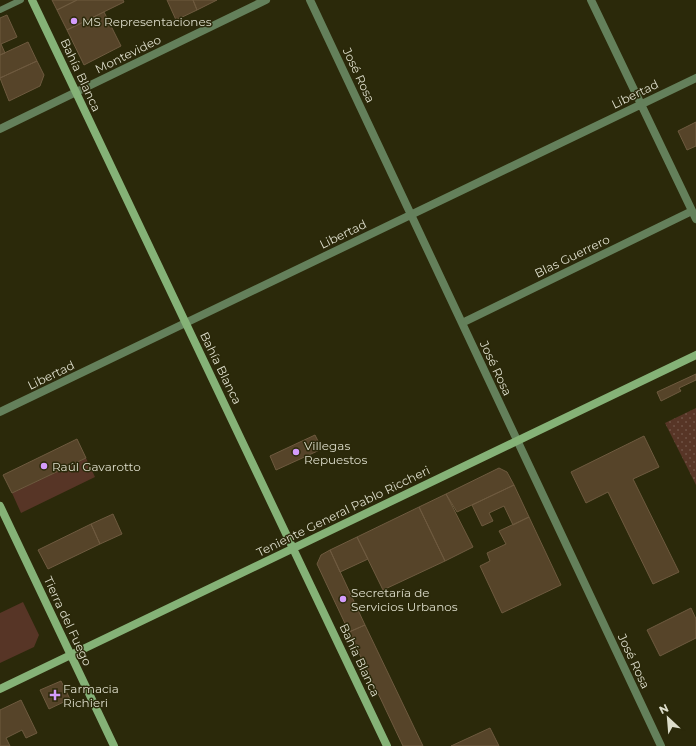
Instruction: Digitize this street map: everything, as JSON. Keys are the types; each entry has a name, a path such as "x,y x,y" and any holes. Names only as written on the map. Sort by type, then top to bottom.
{"street":[{"name":"Bahía Blanca","path":"32,0 387,746"},
{"name":"Montevideo","path":"0,128 266,0"},
{"name":"José Rosa","path":"310,0 660,746"},
{"path":"591,0 696,219"},
{"name":"Libertad","path":"0,412 696,78"},
{"name":"Blas Guerrero","path":"462,323 692,211"},
{"name":"Teniente General Pablo Riccheri","path":"0,689 696,355"},
{"name":"Tierra del Fuego","path":"0,506 114,746"}],"lane":[{"path":"0,10 20,0"}],"shaded area":[{"path":"696,408 696,485 665,423"},
{"path":"86,458 95,477 21,513 12,493"},
{"path":"23,602 39,635 34,647 0,663 0,613"}],"building":[{"path":"52,0 77,0 57,10"},
{"name":"MS Representaciones","path":"77,0 123,0 124,2 67,30 57,10"},
{"path":"167,0 193,0 197,10 176,20"},
{"path":"193,0 217,0 197,10"},
{"path":"104,12 121,46 84,65 67,30"},
{"path":"7,15 17,37 1,44 5,53 0,55 0,18"},
{"path":"28,42 37,61 0,78 0,55"},
{"path":"37,61 44,75 40,86 9,101 0,78"},
{"path":"696,122 696,146 687,150 678,131"},
{"path":"696,374 696,380 679,388 681,391 661,401 657,392"},
{"name":"Villegas Repuestos","path":"315,435 322,449 276,470 270,456"},
{"path":"644,436 659,467 633,479 679,572 653,584 608,492 586,503 571,472"},
{"name":"Raúl Gavarotto","path":"77,439 86,458 12,493 3,475"},
{"path":"499,468 507,472 514,485 457,512 446,494"},
{"path":"514,485 529,517 513,525 504,506 489,513 493,521 482,526 472,505"},
{"path":"446,494 473,547 445,561 419,507"},
{"path":"419,507 445,561 383,590 357,537"},
{"path":"113,514 122,534 100,544 91,524"},
{"path":"529,517 561,585 502,613 480,566 490,561 487,553 506,544 499,531"},
{"path":"91,524 100,544 48,569 38,550"},
{"path":"357,537 368,559 340,572 330,550"},
{"name":"Secretaría de Servicios Urbanos","path":"330,550 365,625 349,632 317,564 321,555"},
{"path":"691,608 696,619 696,638 660,656 647,630"},
{"path":"365,625 423,746 403,746 349,632"},
{"name":"Farmacia Richieri","path":"61,681 70,699 49,709 40,690"},
{"path":"21,700 37,733 26,738 22,730 6,738 10,746 0,746 0,710"},
{"path":"490,728 499,746 451,746"}],"place":[{"name":"MS Representaciones","path":"74,21"},
{"name":"Villegas Repuestos","path":"296,452"},
{"name":"Raúl Gavarotto","path":"44,466"},
{"name":"Secretaría de Servicios Urbanos","path":"343,599"},
{"name":"Farmacia Richieri","path":"55,695"}]}
